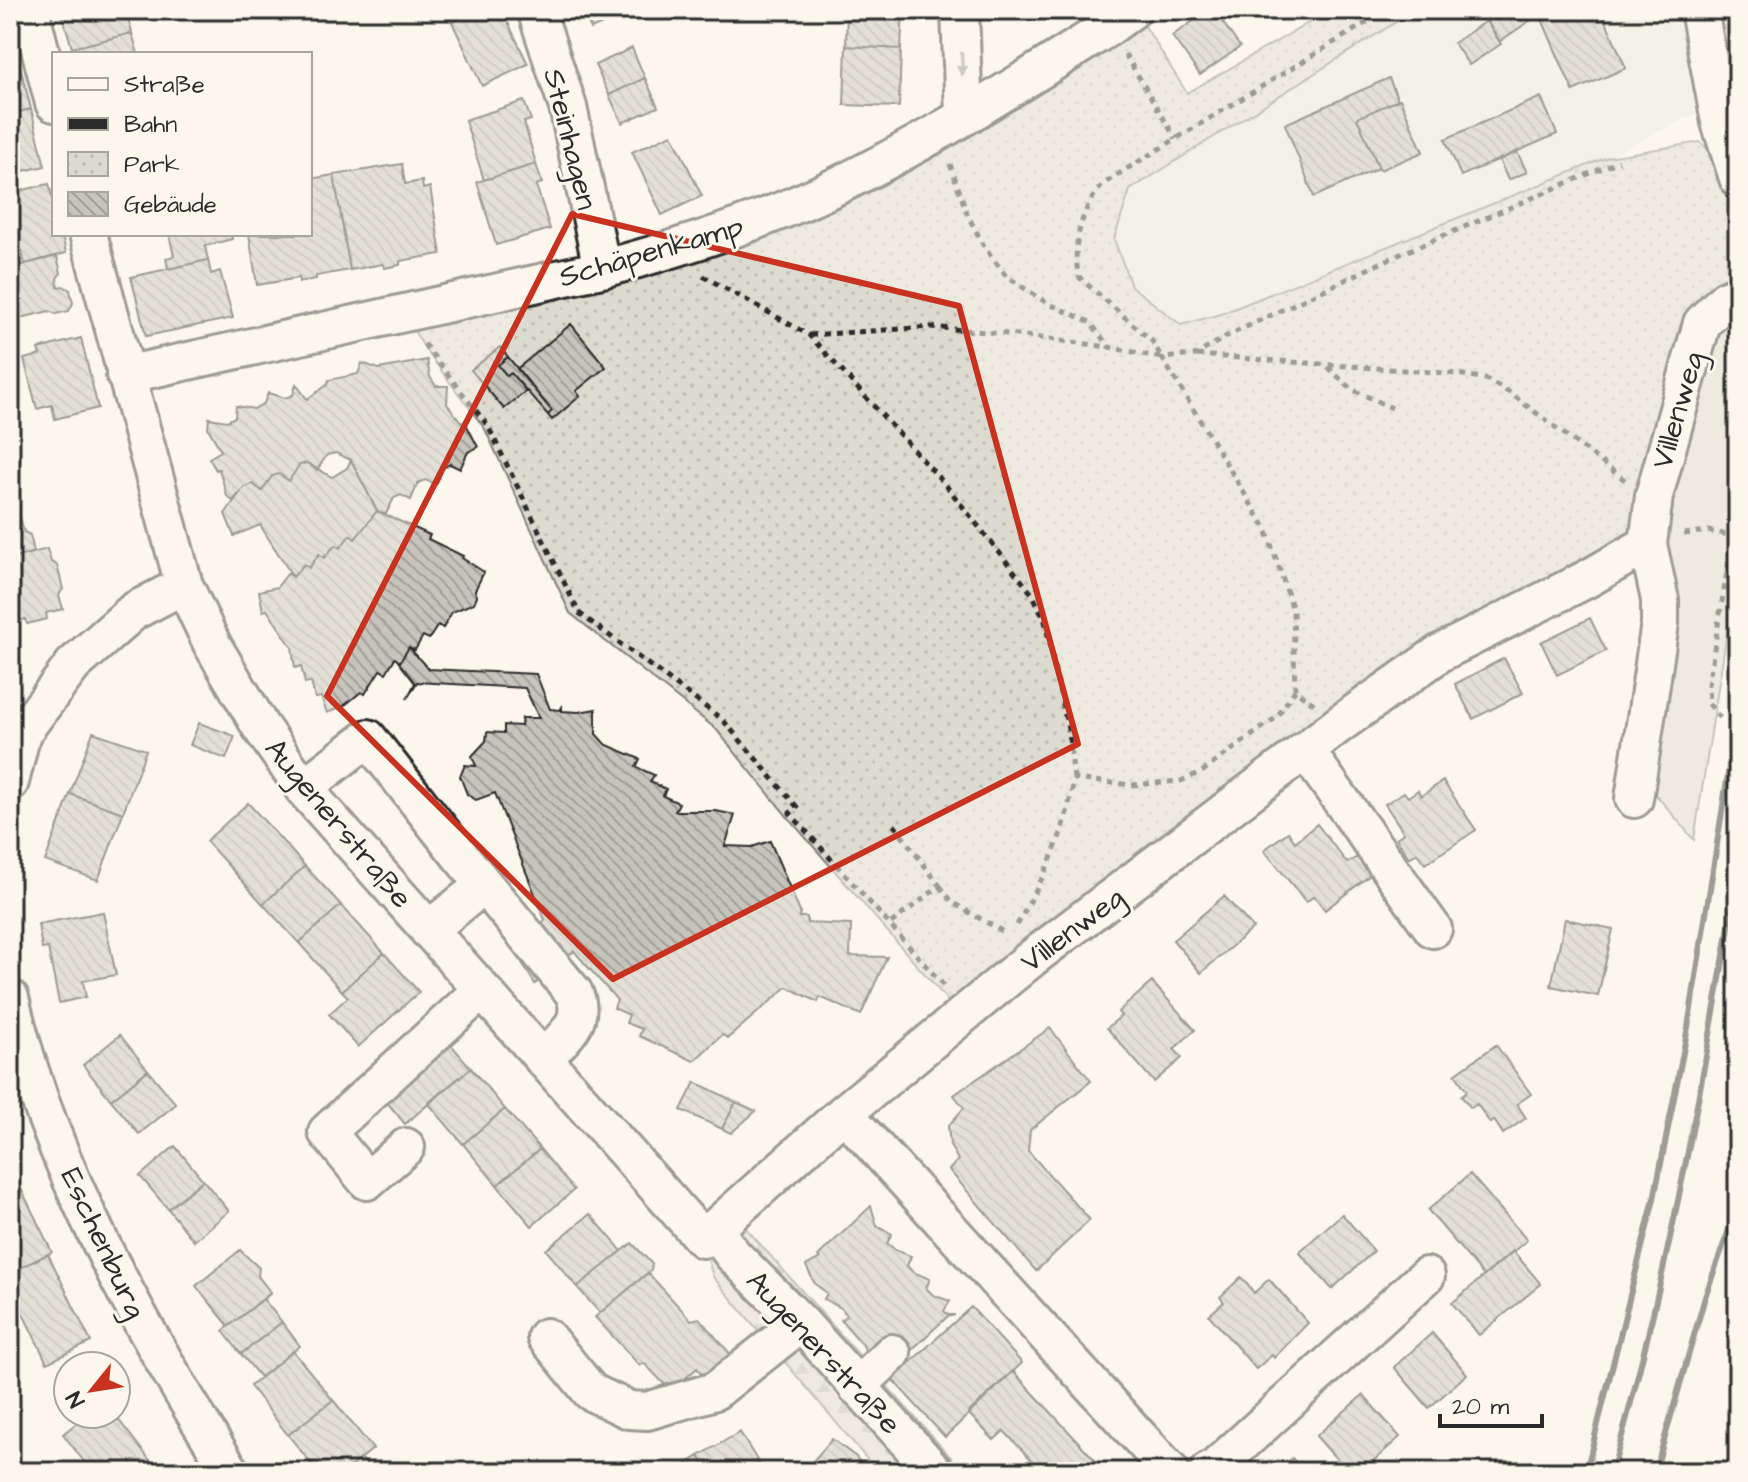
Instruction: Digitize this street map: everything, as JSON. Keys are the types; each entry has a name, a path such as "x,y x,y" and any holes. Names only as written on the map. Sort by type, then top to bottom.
{"street":[{"path":"30,10 52,95"},
{"name":"Steinhagen","path":"536,10 568,107 602,269"},
{"path":"949,126 960,10"},
{"path":"1699,10 1720,122 1738,178"},
{"name":"Schäpenkamp","path":"125,375 602,269 680,248 751,223 821,193 949,126 1120,18"},
{"name":"Augenerstraße","path":"89,236 184,585 212,644 252,713 303,788 481,991 709,1235 801,1323 857,1387 907,1418 935,1472"},
{"name":"Villenweg","path":"1634,799 1660,623 1664,539 1654,496 1702,323 1726,299 1738,294"},
{"name":"Villenweg","path":"709,1235 844,1113 1032,958 1341,723 1440,653 1664,539"},
{"path":"10,782 16,723 73,665 134,611 184,585"},
{"path":"303,788 368,738 574,993 580,1006 575,1025 543,1059"},
{"path":"1306,751 1433,929"},
{"path":"428,930 484,885"},
{"path":"406,1147 367,1181 327,1132 481,991"},
{"name":"Eschenburg","path":"10,998 44,1110 92,1223 146,1331 231,1472"},
{"path":"844,1113 1171,1472"},
{"path":"1208,1472 1426,1276"},
{"path":"546,1337 591,1392 629,1410 647,1411 715,1391 801,1323"},
{"path":"857,1387 892,1353"}],"path":[{"path":"1074,779 1132,785 1181,781 1203,771 1277,717 1295,690 1293,610 1266,529 1152,341 1080,278 1075,264 1081,226 1094,195 1102,185 1387,10"},
{"path":"1120,18 1176,139"},
{"path":"949,126 942,147 968,216 985,248 1006,276 1047,303 1090,322 1109,347"},
{"path":"1196,355 1227,336 1389,259 1619,161"},
{"path":"680,248 693,270 809,335 944,483 1033,595 1045,621 1069,734 1074,779 1068,817 1051,861 1011,936 953,903 891,821"},
{"path":"405,313 428,349 488,426 579,613 723,720 797,807 790,813 944,985 978,1003"},
{"path":"809,335 931,327 1109,347 1162,358 1196,355 1458,374 1486,379 1510,393 1607,468 1654,496"},
{"path":"1328,366 1351,389 1392,408"},
{"path":"1720,718 1709,704 1708,685 1738,494"},
{"path":"1664,539 1697,531 1733,536"},
{"path":"1295,690 1341,723"},
{"path":"891,923 940,886"}],"highlighted area":[{"path":"572,214 959,306 1078,744 613,979 327,696"}],"shaded area":[{"path":"1415,10 1680,10 1696,113 1608,157 1221,314 1182,325 1132,287 1114,239 1130,190"}],"green space":[{"path":"1331,10 1415,10 1130,190 1114,239 1131,286 1181,325 1221,314 1608,157 1700,142 1712,153 1738,217 1738,291 1725,299 1646,542 1530,606 961,1016 786,815 716,729 570,613 485,429 425,349 404,314 683,249 1138,15 1187,93"},
{"path":"1709,10 1738,10 1738,134"},
{"path":"1738,295 1738,562 1694,840 1658,797 1639,783 1650,544 1703,324"},
{"path":"734,1215 964,1472 878,1472 713,1277 703,1241"}],"building":[{"path":"61,10 126,10 132,33 72,48"},
{"path":"478,10 502,10 528,64 482,86 452,22"},
{"path":"583,10 634,10 591,29"},
{"path":"847,10 903,10 901,49 846,46"},
{"path":"1209,10 1214,10 1240,47 1200,75 1172,36"},
{"path":"1494,10 1538,10 1540,14 1500,41 1484,17"},
{"path":"1538,10 1601,10 1626,68 1573,91"},
{"path":"1486,21 1501,44 1469,65 1454,43"},
{"path":"10,26 31,109 10,114"},
{"path":"132,33 137,52 73,52 72,48"},
{"path":"846,46 901,49 899,107 844,105"},
{"path":"632,48 645,78 609,95 595,65"},
{"path":"645,78 658,107 622,123 609,95"},
{"path":"1389,78 1398,100 1357,118 1379,168 1314,197 1285,124"},
{"path":"1541,97 1557,134 1461,176 1445,139"},
{"path":"1400,99 1423,152 1380,170 1357,118"},
{"path":"524,101 531,120 524,122 536,164 484,180 465,120"},
{"path":"31,109 45,166 10,171 10,114"},
{"path":"672,134 702,196 662,215 632,152"},
{"path":"1517,152 1527,172 1508,180 1499,160"},
{"path":"402,164 405,184 422,181 423,189 430,187 441,254 400,261 400,265 384,268 383,264 350,270 334,175"},
{"path":"536,164 542,183 536,185 550,229 496,245 477,182"},
{"path":"334,175 350,270 299,282 299,278 257,285 249,236 312,236 312,179"},
{"path":"49,184 52,236 62,236 66,253 25,264 10,206 10,193"},
{"path":"10,210 17,235 10,237"},
{"path":"169,236 231,236 232,239 205,246 208,260 168,269 166,258 174,256"},
{"path":"57,256 61,273 57,278 58,287 70,290 73,303 69,311 56,314 49,311 21,318 17,299 10,299 10,268"},
{"path":"208,260 211,274 220,271 233,318 146,336 131,277"},
{"path":"571,324 606,367 576,391 580,396 552,420 548,415 552,411 517,369"},
{"path":"81,338 98,408 55,419 52,405 37,409 24,359 40,355 38,349"},
{"path":"500,347 508,357 498,365 507,376 511,373 526,391 504,409 471,370"},
{"path":"508,357 552,411 548,415 511,373 507,376 498,365"},
{"path":"427,360 430,377 436,386 448,386 447,404 462,423 465,422 478,447 468,452 460,469 450,464 443,468 436,484 425,480 418,483 411,500 401,495 394,498 386,514 377,511 351,460 336,453 327,455 317,470 307,463 299,465 289,481 279,474 272,476 262,491 253,484 244,487 233,501 227,496 219,469 216,470 209,458 221,451 208,428 209,418 227,421 235,417 236,406 254,409 264,403 268,393 285,398 293,395 296,384 307,399 327,385 329,380 358,374 362,363 379,369"},
{"path":"351,460 377,511 355,539 350,535 340,548 335,545 324,558 319,554 309,568 304,564 293,577 260,525 234,536 225,514 244,487 253,484 262,491 272,476 279,474 289,481 299,465 307,463 332,477 347,468"},
{"path":"10,502 17,505 24,532 30,535 34,552 10,559"},
{"path":"377,511 430,535 428,539 463,556 484,572 475,590 477,596 474,603 452,612 443,628 438,625 429,639 423,636 415,650 409,647 400,662 395,658 386,673 380,670 365,694 361,692 340,709 327,713 321,697 315,698 311,682 305,683 301,666 295,668 292,647 267,610 263,611 259,591 277,587 288,573 293,577 304,564 309,568 319,554 324,558 335,545 340,548 350,535 355,539"},
{"path":"47,549 51,562 57,565 63,589 59,595 63,609 46,613 47,619 27,624 25,619 10,623 10,559"},
{"path":"1590,618 1606,651 1557,675 1541,642"},
{"path":"409,647 428,669 536,674 550,709 560,710 562,707 562,711 579,712 596,709 596,734 605,744 640,759 636,767 654,775 650,782 666,789 663,796 679,803 675,811 716,811 735,815 725,846 752,847 770,841 800,912 799,917 807,917 807,923 851,925 850,956 887,957 861,1015 820,997 818,1002 787,987 728,1038 722,1035 694,1061 639,1036 642,1029 626,1023 629,1015 614,1008 617,1000 574,951 535,984 513,948 545,920 495,793 476,800 467,794 460,776 465,765 476,766 472,756 486,741 487,732 504,733 504,725 521,726 522,718 539,718 525,688 417,682 407,699 415,683 397,660 400,662"},
{"path":"1504,658 1523,693 1473,719 1455,684"},
{"path":"199,723 235,736 226,759 190,745"},
{"path":"93,732 146,750 123,813 70,794"},
{"path":"1443,781 1476,830 1425,864 1417,853 1409,858 1396,838 1404,833 1385,804 1404,792 1408,797 1418,790 1421,796"},
{"path":"70,794 123,813 98,880 45,861"},
{"path":"248,803 305,866 263,904 206,841"},
{"path":"1317,824 1347,863 1357,857 1370,875 1325,910 1314,896 1306,902 1264,850 1288,832 1295,842"},
{"path":"305,866 341,905 299,943 263,904"},
{"path":"1224,896 1253,928 1201,973 1173,940"},
{"path":"341,905 384,953 342,991 299,943"},
{"path":"103,912 116,975 83,981 86,997 59,1003 48,948 42,949 38,924"},
{"path":"1565,919 1613,929 1598,996 1551,986"},
{"path":"384,953 419,992 358,1047 329,1014 348,997 342,991"},
{"path":"1152,982 1195,1030 1174,1049 1182,1058 1154,1082 1107,1028 1121,1016 1118,1012"},
{"path":"1050,1028 1091,1081 1030,1130 1028,1151 1090,1220 1036,1271 949,1170 958,1160 950,1145 948,1126 964,1108 954,1095"},
{"path":"120,1035 148,1070 111,1100 83,1065"},
{"path":"447,1040 471,1068 405,1124 382,1096"},
{"path":"1496,1045 1531,1094 1517,1104 1526,1118 1503,1134 1494,1120 1490,1123 1477,1104 1471,1108 1461,1096 1467,1091 1455,1074"},
{"path":"471,1068 505,1109 463,1144 428,1103"},
{"path":"148,1070 176,1104 139,1134 111,1100"},
{"path":"695,1082 736,1102 722,1129 681,1110"},
{"path":"736,1102 756,1111 731,1133 722,1129"},
{"path":"505,1109 540,1149 497,1185 463,1144"},
{"path":"175,1146 203,1180 168,1209 140,1176"},
{"path":"540,1149 574,1190 532,1226 497,1185"},
{"path":"10,1169 52,1252 10,1273"},
{"path":"1470,1174 1527,1240 1484,1276 1428,1210"},
{"path":"203,1180 229,1211 194,1241 168,1209"},
{"path":"871,1206 877,1226 892,1234 887,1243 911,1256 907,1266 930,1279 926,1288 933,1295 950,1301 944,1311 955,1315 947,1317 900,1361 885,1347 866,1353 863,1345 841,1320 847,1315 824,1299 827,1293 815,1284 806,1266 820,1258 818,1256"},
{"path":"590,1214 622,1251 577,1287 546,1250"},
{"path":"1342,1214 1374,1251 1332,1289 1299,1252"},
{"path":"632,1243 652,1264 651,1270 600,1313 577,1287"},
{"path":"240,1250 259,1268 258,1276 271,1293 229,1326 196,1286"},
{"path":"1513,1251 1541,1284 1479,1335 1452,1303"},
{"path":"48,1254 91,1342 74,1350 52,1350 52,1361 47,1363 10,1287 10,1273"},
{"path":"648,1273 691,1320 699,1318 734,1358 705,1378 697,1368 671,1391 644,1363 640,1366 595,1317"},
{"path":"1241,1277 1254,1293 1269,1279 1308,1323 1274,1358 1272,1355 1256,1369 1209,1315 1224,1302 1220,1297"},
{"path":"269,1294 264,1300 282,1322 241,1354 223,1331"},
{"path":"971,1307 1022,1363 945,1437 892,1379"},
{"path":"282,1322 300,1346 260,1377 241,1354"},
{"path":"1432,1333 1467,1374 1429,1408 1394,1367"},
{"path":"293,1351 333,1400 288,1435 250,1386"},
{"path":"1013,1371 1106,1472 1043,1472 1004,1431 994,1440 968,1413"},
{"path":"1363,1395 1400,1437 1369,1465 1372,1472 1348,1472 1316,1436"},
{"path":"333,1400 373,1449 344,1472 318,1472 288,1435"},
{"path":"68,1430 126,1430 159,1472 92,1472 63,1434"},
{"path":"740,1432 764,1472 708,1472 699,1456"},
{"path":"832,1439 856,1457 867,1472 825,1472 813,1461"},
{"path":"699,1456 708,1472 680,1472 678,1469"},
{"path":"361,1458 373,1472 344,1472"},
{"path":"1292,1458 1304,1472 1276,1472"}],"railway":[{"path":"1586,1472 1654,1199 1688,1027 1738,711"},
{"path":"1612,1472 1668,1250 1738,874"},
{"path":"1655,1472 1705,1297 1738,1204"},
{"path":"1680,1472 1681,1465"}]}
